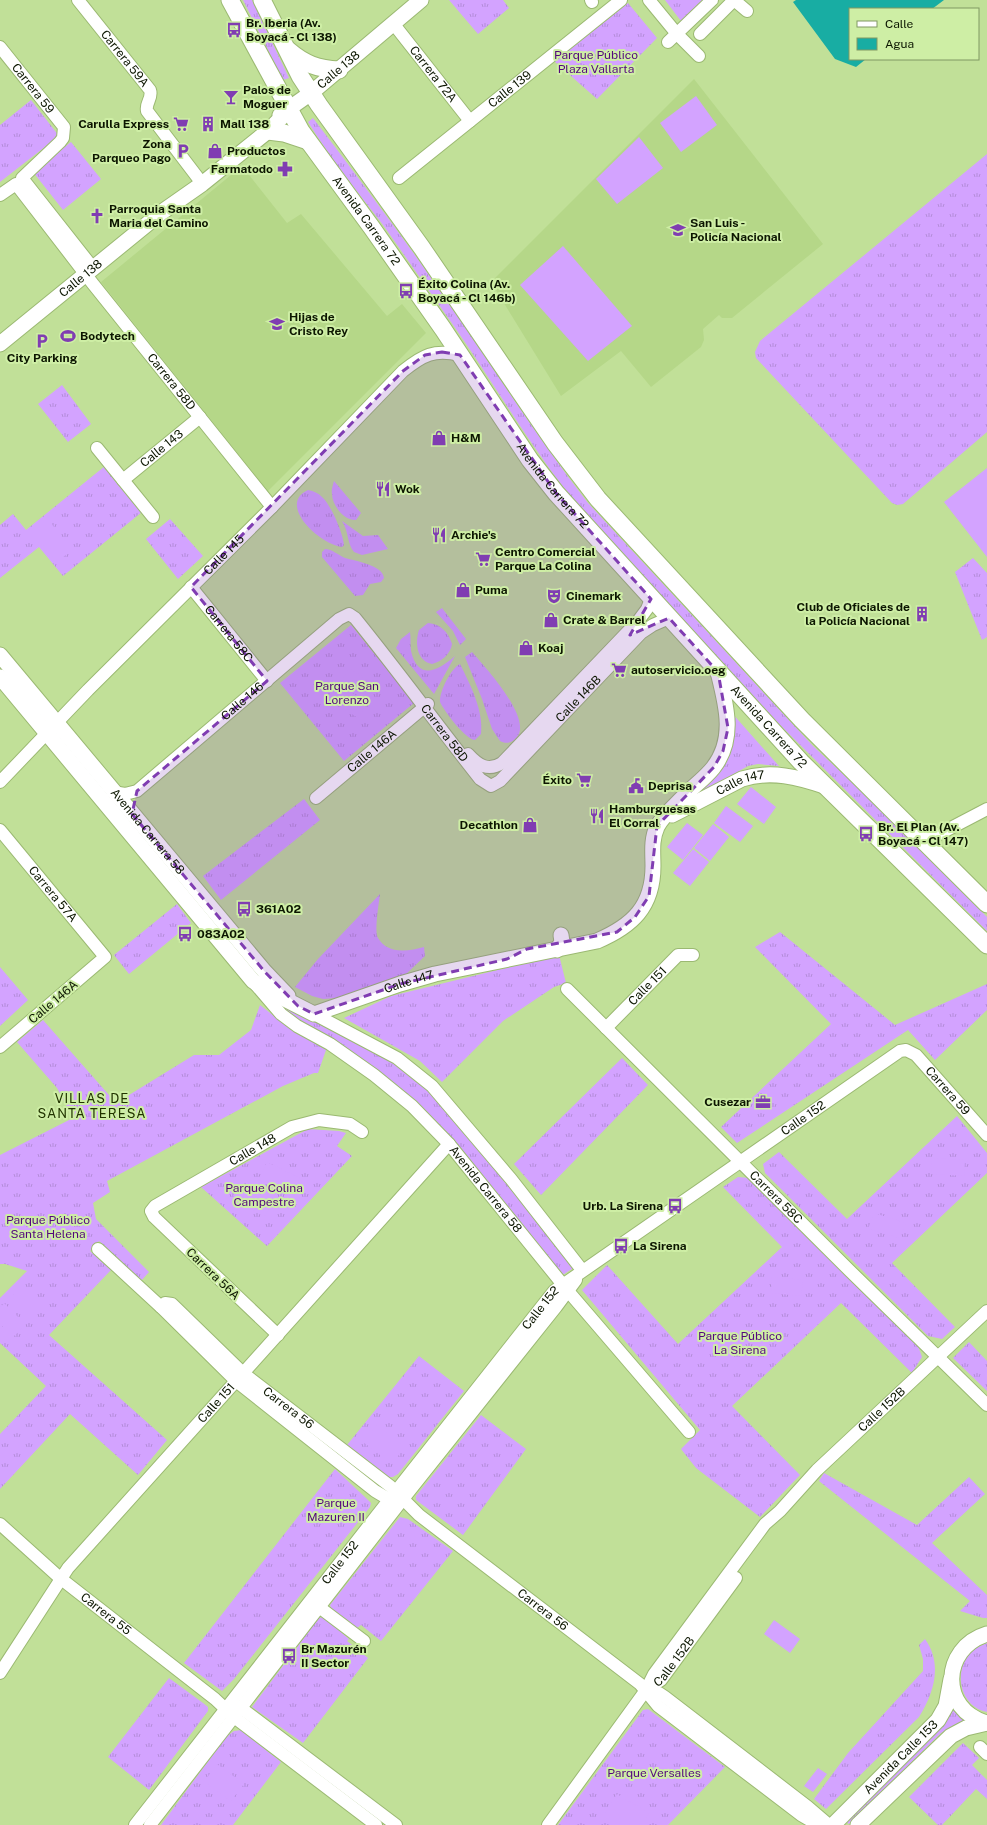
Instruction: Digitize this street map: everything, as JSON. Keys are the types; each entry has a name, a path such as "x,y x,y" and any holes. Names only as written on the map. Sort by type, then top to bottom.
{"highway":[{"name":"Avenida Carrera 72","path":"230,0 289,110 308,141 377,234 460,354 530,460 556,493 801,762 987,945"},
{"path":"262,0 311,93 422,248 555,443 598,499 802,720 987,904"},
{"path":"286,48 308,65 317,68 339,70"},
{"path":"268,131 284,133 308,141"}],"main road":[{"name":"Calle 138","path":"370,44 396,27 429,0"},
{"name":"Calle 138","path":"162,212 198,178 264,125 289,110 339,70 370,44 414,2"},
{"name":"Calle 138","path":"0,344 162,212 202,184 268,131 289,110"},
{"name":"Avenida Carrera 58","path":"0,655 51,729 253,981 265,989 314,1014"},
{"name":"Calle 147","path":"314,1014 400,984 507,959 560,942 597,941 617,932 635,917 649,896 653,874 653,841 655,832 660,822 714,767 723,751 728,728 725,702 718,672"},
{"name":"Avenida Carrera 58","path":"0,677 113,792 265,972 298,1006"},
{"name":"Calle 147","path":"660,822 742,779 754,775 781,775 798,778 827,787"},
{"name":"Avenida Calle 153","path":"832,1825 938,1720 946,1706 954,1665 961,1651 976,1638 987,1634"},
{"path":"951,1678 954,1694 962,1708 974,1718 987,1723"},
{"name":"Avenida Calle 153","path":"858,1825 951,1736 966,1728 987,1723"}],"street":[{"name":"Carrera 59A","path":"78,0 150,90 151,97 147,106 147,111 198,178"},
{"name":"Calle 139","path":"399,178 621,0"},
{"path":"648,0 672,38 699,56"},
{"path":"672,38 712,0"},
{"path":"700,34 734,0 747,11"},
{"name":"Carrera 72A","path":"396,27 470,121"},
{"name":"Carrera 59","path":"0,48 61,122 64,131 60,142 19,181"},
{"path":"0,195 19,181"},
{"name":"Carrera 58D","path":"19,181 200,417 272,507"},
{"name":"Calle 145","path":"0,782 191,587 272,507 403,371 417,360 432,353 449,352 460,354"},
{"name":"Calle 143","path":"123,480 200,417"},
{"path":"97,448 153,517"},
{"name":"Carrera 58C","path":"191,587 267,680"},
{"name":"Calle 146B","path":"492,786 500,781 624,644 642,617 651,599"},
{"name":"Carrera 58D","path":"349,614 355,618 426,706 480,779 492,786"},
{"name":"Calle 146","path":"137,791 339,619 349,614"},
{"name":"Calle 146B","path":"490,768 496,767 507,759 624,644 648,628 669,618"},
{"name":"Carrera 58D","path":"426,706 475,762 490,768"},
{"name":"Calle 146A","path":"316,798 426,706"},
{"path":"113,792 125,794 137,791"},
{"path":"132,814 133,802 137,791"},
{"path":"924,842 987,809"},
{"name":"Carrera 57A","path":"0,830 105,957"},
{"name":"Calle 151","path":"606,1028 678,955 693,955"},
{"name":"Calle 146A","path":"0,1047 105,957"},
{"name":"Avenida Carrera 58","path":"253,981 281,1014 297,1026 330,1044 374,1074 412,1106 448,1144 565,1288 689,1432"},
{"name":"Carrera 58C","path":"567,988 987,1405"},
{"name":"Avenida Carrera 58","path":"314,1014 397,1058 432,1086 511,1179 582,1270"},
{"name":"Carrera 59","path":"906,1050 916,1055 987,1135"},
{"name":"Calle 152","path":"150,1825 232,1709 396,1499 554,1291 565,1288 582,1270 894,1055 906,1050"},
{"name":"Calle 148","path":"152,1212 155,1206 292,1126 319,1120 350,1124 362,1132"},
{"name":"Calle 151","path":"0,1673 60,1578 108,1515 278,1335 448,1144"},
{"name":"Carrera 56A","path":"152,1212 154,1217 278,1335"},
{"name":"Carrera 56","path":"98,1248 161,1307 165,1303 172,1304 239,1377 646,1690 658,1706 801,1815 818,1825"},
{"name":"Calle 152B","path":"548,1825 646,1690 661,1680 770,1531 780,1511 817,1470 987,1311"},
{"name":"Calle 152","path":"135,1825 319,1607 396,1499"},
{"name":"Carrera 55","path":"0,1524 60,1578 215,1699 232,1709 396,1825"},
{"path":"319,1607 364,1641"},
{"name":"Carrera 56","path":"646,1690 659,1693 665,1697 808,1807 829,1825"},
{"name":"Carrera 55","path":"232,1709 376,1825"}],"highlighted area":[{"path":"442,352 460,355 556,493 651,599 630,635 669,618 718,672 728,728 723,751 714,767 657,826 649,896 635,917 617,932 527,949 507,959 400,984 314,1014 298,1006 265,972 132,814 137,791 267,681 191,587 403,371 425,355"}],"shaded area":[{"name":"San Luis - Policía Nacional","path":"694,79 823,244 732,318 722,318 719,315 703,329 704,340 701,347 651,387 621,351 561,396 491,282"},
{"name":"Hijas de Cristo Rey","path":"242,166 287,223 301,214 387,316 402,304 426,333 268,491 101,282"}],"green space":[{"path":"243,0 252,0 289,78 283,80"},
{"path":"449,0 503,0 509,8 478,34"},
{"path":"665,0 702,0 704,3 681,21"},
{"name":"Parque Público Plaza Vallarta","path":"628,3 657,38 597,99 554,61"},
{"path":"696,96 717,125 681,152 660,123"},
{"path":"31,100 59,136 0,182 0,125"},
{"path":"313,118 419,261 536,432 588,503 813,746 874,803 987,917 987,931 779,724 575,502 542,458 392,237 325,148 308,122"},
{"path":"639,137 663,168 617,204 596,179"},
{"path":"71,142 101,179 63,210 33,172"},
{"path":"987,154 987,432 903,504 897,505 892,503 756,358 755,352 760,341"},
{"path":"563,246 632,326 588,361 520,285"},
{"path":"62,385 91,424 68,442 38,404"},
{"path":"105,466 142,512 63,576 39,547 0,578 0,525 13,514 26,530"},
{"path":"987,468 987,557 944,502"},
{"path":"334,481 361,513 356,520 347,518 336,507 332,492"},
{"path":"308,490 319,494 329,506 343,540 344,545 342,547 333,545 323,539 305,523 299,514 297,505 299,497"},
{"path":"170,519 203,556 178,579 146,539"},
{"path":"342,521 363,536 378,535 388,549 362,555 354,552 350,545 346,529"},
{"path":"50,522 72,550 57,562 34,534"},
{"path":"325,549 333,551 345,558 374,567 379,570 384,578 381,582 370,584 363,595 355,596 322,557 322,552"},
{"path":"973,558 987,573 987,637 982,640 955,572"},
{"path":"442,608 466,639 460,645 453,631 436,612"},
{"path":"428,623 437,625 443,629 452,644 445,657 432,664 423,659 417,645 419,630"},
{"name":"Parque San Lorenzo","path":"351,625 414,703 344,761 280,683"},
{"path":"410,632 411,651 418,667 424,670 435,669 442,666 455,656 434,694 396,648 401,639"},
{"path":"472,652 497,682 514,708 519,721 520,732 511,742 506,743 500,741 492,729 465,657"},
{"path":"460,664 475,698 480,716 481,734 475,740 471,739 461,730 450,718 440,702 441,692 449,675"},
{"path":"349,668 375,685 367,698 341,682"},
{"path":"337,683 368,703 358,718 327,698"},
{"path":"731,712 779,766 758,764 748,766 685,802 711,779"},
{"path":"751,787 776,807 764,824 737,804"},
{"path":"304,799 320,820 221,900 203,876"},
{"path":"726,806 753,826 740,842 714,823"},
{"path":"687,823 703,835 683,860 667,847"},
{"path":"713,824 729,837 710,861 694,848"},
{"path":"693,849 709,862 690,886 673,873"},
{"path":"380,894 377,923 378,938 387,947 393,949 412,950 424,947 425,956 403,977 338,998 323,999 312,996 295,987 318,959"},
{"path":"177,904 191,923 129,974 114,955"},
{"path":"780,932 895,1025 987,984 987,1010 935,1060 908,1030 737,1143 721,1127 831,1024 755,947"},
{"path":"559,955 566,983 554,987 503,1021 442,1082 420,1061 344,1018 391,996"},
{"path":"0,967 28,1000 0,1026"},
{"path":"271,998 386,1056 415,1078 431,1093 466,1134 575,1267 561,1276 448,1141 298,1022"},
{"name":"Parque Público Santa Helena","path":"260,1005 288,1027 326,1050 318,1073 314,1073 283,1086 107,1181 110,1192 93,1203 96,1219 149,1272 141,1281 99,1241 90,1251 111,1270 49,1335 167,1440 138,1475 70,1414 0,1489 0,1434 46,1386 0,1343 0,1298 27,1271 5,1264 0,1264 0,1155 73,1118 57,1088 17,1042 43,1020 116,1103 194,1055 219,1055 251,1030"},
{"path":"622,1058 648,1085 541,1195 514,1164"},
{"path":"957,1116 987,1153 987,1173 892,1263 955,1327 942,1339 928,1336 765,1173 763,1164 779,1152 847,1219"},
{"name":"Parque Colina Campestre","path":"308,1129 339,1131 346,1133 337,1146 352,1156 267,1246 201,1187"},
{"path":"932,1158 965,1160 964,1176 931,1174"},
{"path":"267,1162 300,1178 291,1195 258,1180"},
{"name":"Parque Público La Sirena","path":"738,1177 750,1178 918,1346 922,1357 912,1373 841,1303 732,1406 800,1475 760,1517 696,1468 681,1449 700,1430 582,1290 607,1265 678,1344 782,1247 723,1187"},
{"path":"242,1182 273,1203 264,1217 233,1196"},
{"path":"874,1213 906,1223 900,1238 868,1229"},
{"path":"772,1277 803,1280 801,1296 771,1293"},
{"path":"19,1288 41,1309 28,1322 7,1301"},
{"path":"4,1303 26,1325 13,1337 0,1324 0,1308"},
{"name":"Parque Público La Sirena","path":"744,1334 745,1347 718,1349 717,1336"},
{"path":"969,1342 987,1361 987,1391 953,1358"},
{"name":"Parque Mazuren II","path":"419,1356 464,1391 398,1474 393,1477 387,1477 347,1445"},
{"path":"481,1415 526,1449 463,1535 416,1500 416,1496"},
{"path":"377,1425 405,1447 392,1464 363,1442"},
{"name":"Parque Mazuren II","path":"335,1469 371,1503 370,1507 234,1679 222,1691 184,1663"},
{"path":"824,1473 917,1525 969,1477 985,1494 932,1543 987,1595 987,1618 960,1611 970,1601 819,1481"},
{"name":"Parque Mazuren II","path":"400,1517 408,1519 453,1551 381,1641 361,1625 357,1628 331,1608 330,1605"},
{"path":"323,1617 349,1639 347,1641 368,1658 303,1743 252,1707 319,1618"},
{"path":"774,1620 800,1639 790,1653 764,1634"},
{"path":"925,1639 931,1649 935,1668 929,1698 919,1717 826,1809 814,1799 848,1753 923,1671 923,1659 919,1645"},
{"path":"987,1643 987,1712 978,1709 971,1704 966,1697 962,1689 961,1671 969,1654"},
{"path":"169,1678 208,1707 208,1711 149,1790 108,1757"},
{"path":"951,1702 970,1720 956,1724 941,1733 849,1824 845,1821"},
{"name":"Parque Versalles","path":"648,1709 725,1767 668,1825 558,1825 643,1710"},
{"path":"241,1730 281,1762 233,1825 161,1825 226,1737 234,1731"},
{"path":"963,1743 979,1758 972,1765 987,1780 987,1799 976,1789 942,1825 938,1825 909,1797"},
{"path":"217,1764 244,1784 231,1801 204,1782"},
{"path":"818,1768 827,1774 813,1792 804,1786"},
{"path":"617,1794 649,1813 642,1825 625,1825 605,1813"}],"water":[{"path":"796,0 944,0 933,8 849,8 849,60 865,60 856,67 835,59 793,2"}],"place":[{"name":"Br. Iberia (Av. Boyacá - Cl 138)","path":"234,30"},
{"name":"Palos de Moguer","path":"231,97"},
{"name":"Carulla Express","path":"181,124"},
{"name":"Mall 138","path":"208,124"},
{"name":"Zona Parqueo Pago","path":"183,151"},
{"name":"Productos","path":"215,151"},
{"name":"Farmatodo","path":"285,169"},
{"name":"Parroquia Santa Maria del Camino","path":"97,216"},
{"name":"San Luis - Policía Nacional","path":"678,230"},
{"name":"Éxito Colina (Av. Boyacá - Cl 146b)","path":"406,291"},
{"name":"Hijas de Cristo Rey","path":"277,324"},
{"name":"Bodytech","path":"68,336"},
{"name":"City Parking","path":"42,341"},
{"name":"H&M","path":"439,438"},
{"name":"Wok","path":"383,489"},
{"name":"Archie's","path":"439,535"},
{"name":"Centro Comercial Parque La Colina","path":"483,559"},
{"name":"Puma","path":"463,590"},
{"name":"Cinemark","path":"554,596"},
{"name":"Club de Oficiales de la Policía Nacional","path":"922,614"},
{"name":"Crate & Barrel","path":"551,620"},
{"name":"Koaj","path":"526,648"},
{"name":"autoservicio.oeg","path":"619,670"},
{"name":"Éxito","path":"584,780"},
{"name":"Deprisa","path":"636,786"},
{"name":"Hamburguesas El Corral","path":"597,816"},
{"name":"Decathlon","path":"530,825"},
{"name":"Br. El Plan (Av. Boyacá - Cl 147)","path":"866,834"},
{"name":"361A02","path":"244,909"},
{"name":"083A02","path":"185,934"},
{"name":"Cusezar","path":"763,1102"},
{"name":"Urb. La Sirena","path":"675,1206"},
{"name":"La Sirena","path":"621,1246"},
{"name":"Br Mazurén II Sector","path":"289,1656"}],"district":[{"name":"VILLAS DE SANTA TERESA","path":"92,1106"}]}
